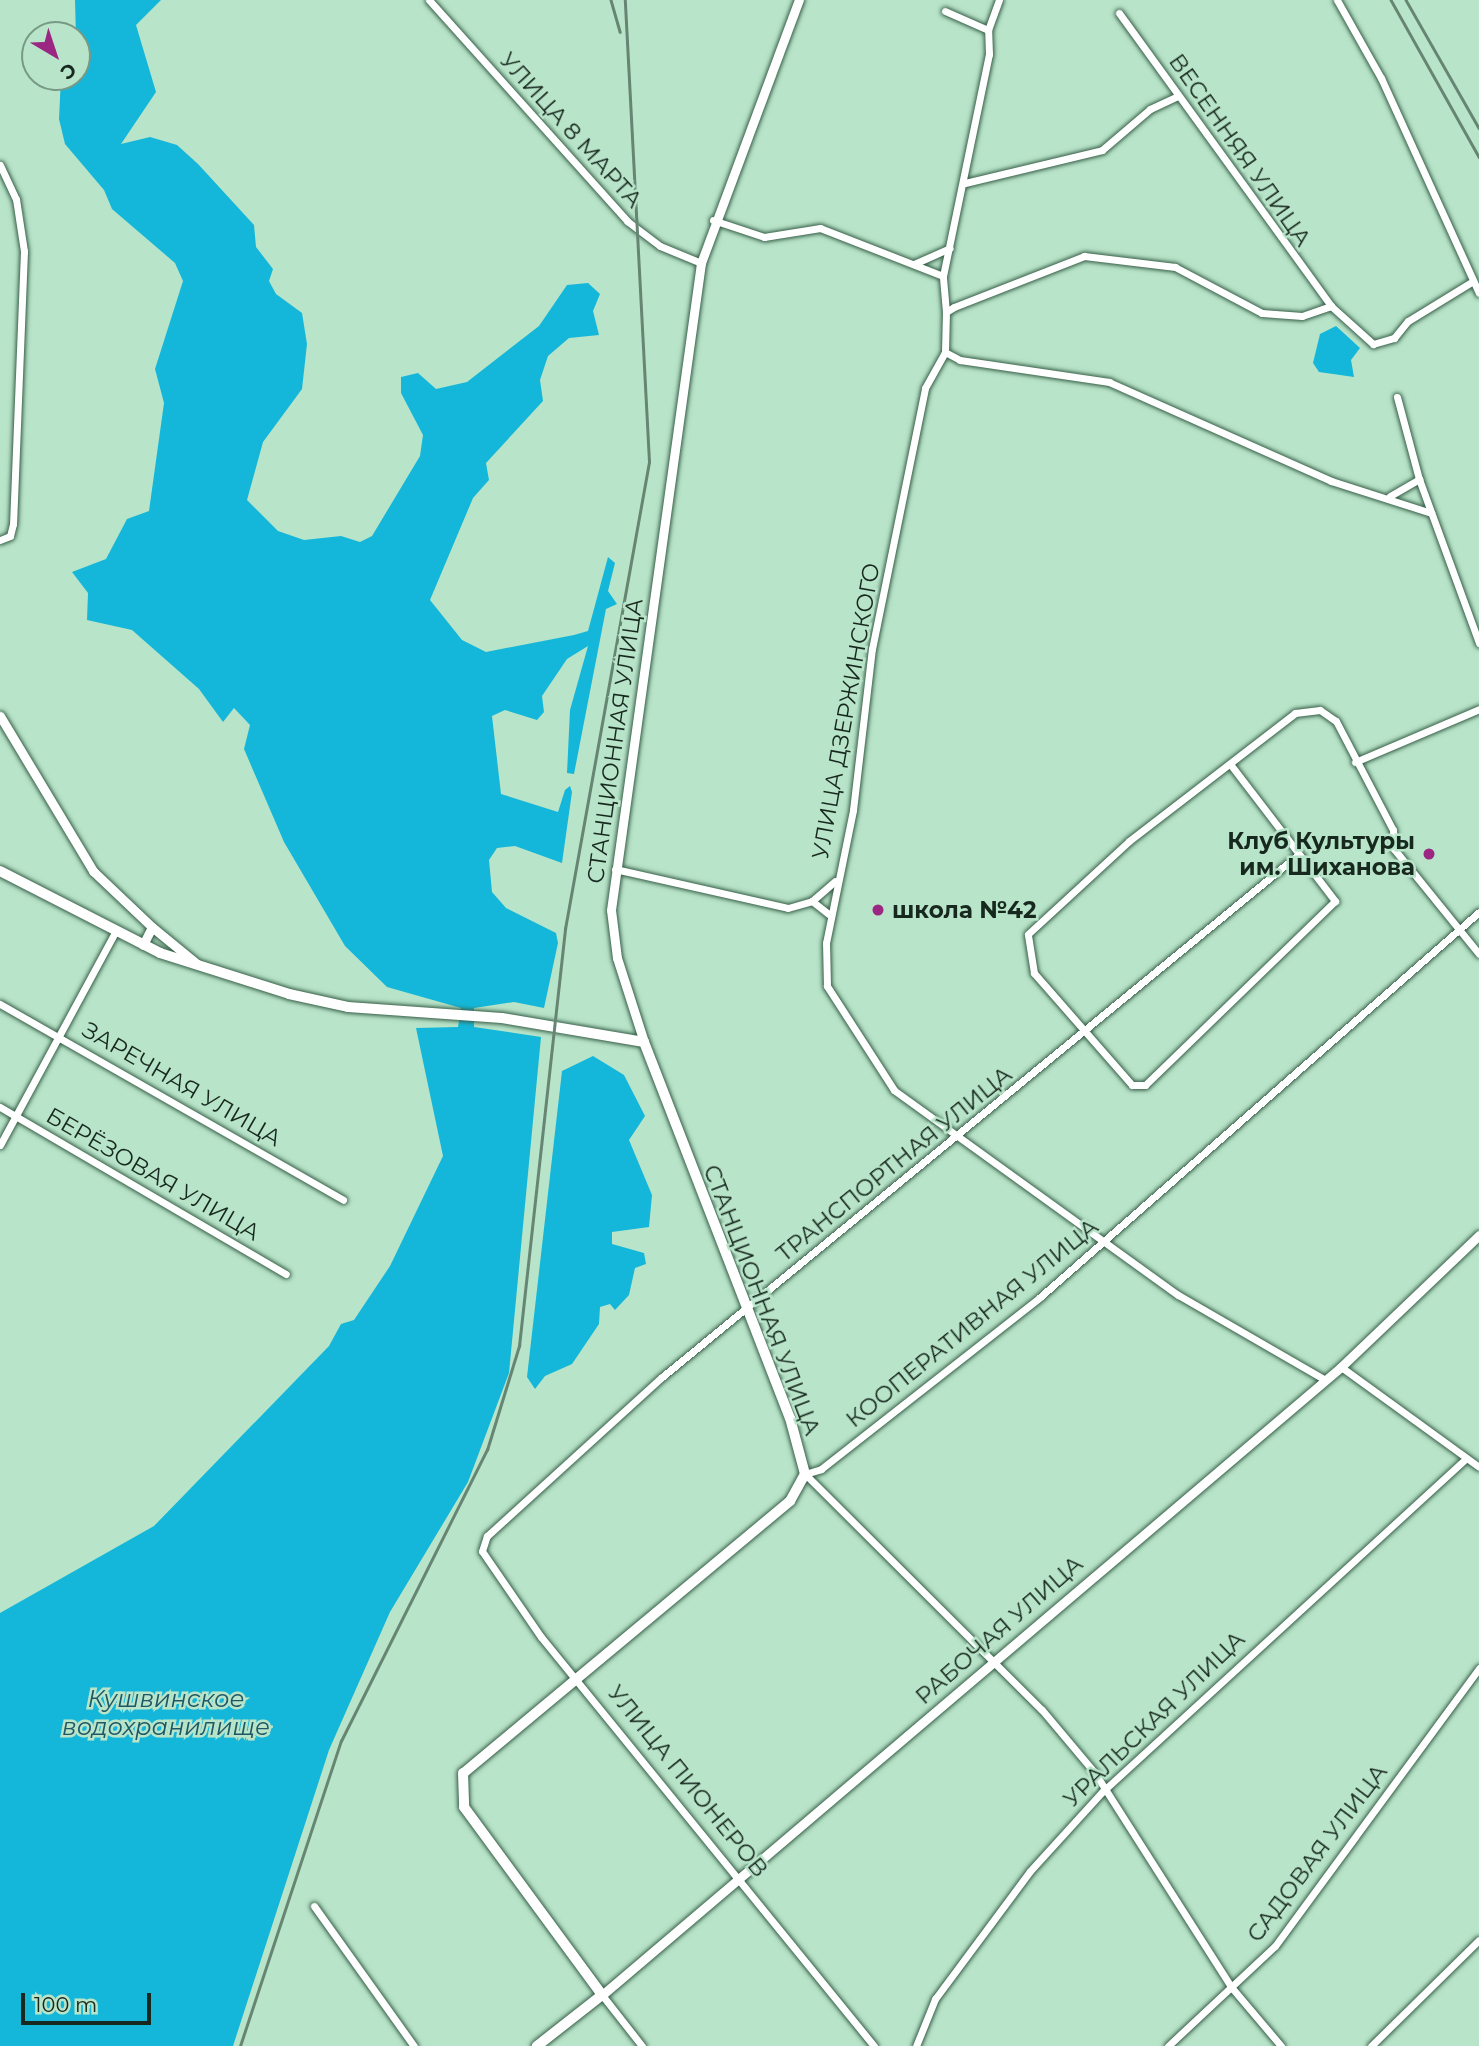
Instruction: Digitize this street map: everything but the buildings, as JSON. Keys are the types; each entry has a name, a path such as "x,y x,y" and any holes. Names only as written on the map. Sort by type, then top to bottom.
{"main road":[{"path":"0,871 142,945 204,969 328,1003 502,1018 644,1042"},
{"name":"СТАНЦИОННАЯ УЛИЦА","path":"644,1042 747,1308 806,1474"},
{"name":"КООПЕРАТИВНАЯ УЛИЦА","path":"602,1995 464,1807 461,1785 471,1762 790,1501 806,1474"},
{"name":"РАБОЧАЯ УЛИЦА","path":"537,2046 602,1995"}],"street":[{"name":"УЛИЦА 8 МАРТА","path":"429,0 627,221 660,246 701,262"},
{"name":"СТАНЦИОННАЯ УЛИЦА","path":"644,1042 613,943 615,869 701,262 713,220 799,0"},
{"path":"999,0 988,30 989,54 965,183 943,276 945,352 960,360 1109,382 1331,481 1390,496 1431,513"},
{"path":"1336,0 1381,78 1479,293"},
{"path":"945,12 988,30"},
{"name":"ВЕСЕННЯЯ УЛИЦА","path":"1119,13 1331,306 1373,344 1394,338 1408,321 1473,281"},
{"path":"965,183 1102,150 1150,109 1178,96"},
{"path":"0,165 16,199 24,251 10,536 0,540"},
{"path":"713,220 764,237 820,228 943,276"},
{"path":"914,264 950,248"},
{"path":"946,312 1065,261 1106,255 1186,271 1262,313 1302,316 1331,306"},
{"path":"944,299 954,307"},
{"name":"УЛИЦА ДЗЕРЖИНСКОГО","path":"945,352 933,365 873,649 853,810 830,916 827,986 894,1090 958,1139 1178,1294 1322,1378"},
{"path":"1397,397 1419,478 1479,643"},
{"path":"1390,496 1419,478"},
{"path":"1355,762 1479,709"},
{"path":"1230,764 1335,901 1136,1087 1034,973 1028,934 1129,841 1295,713 1330,714 1393,830 1394,849 1458,932 1479,954"},
{"path":"0,716 93,871 152,927 204,969"},
{"name":"ТРАНСПОРТНАЯ УЛИЦА","path":"487,1536 747,1308 958,1139 1299,854"},
{"path":"615,869 788,908 812,901 836,879"},
{"path":"812,901 830,916"},
{"name":"КООПЕРАТИВНАЯ УЛИЦА","path":"806,1474 821,1469 1104,1243 1479,912"},
{"path":"142,945 152,927"},
{"path":"0,1145 63,1038 115,932"},
{"name":"ЗАРЕЧНАЯ УЛИЦА","path":"0,1004 342,1200"},
{"name":"БЕРЁЗОВАЯ УЛИЦА","path":"0,1107 286,1274"},
{"name":"РАБОЧАЯ УЛИЦА","path":"602,1995 741,1879 1322,1378 1340,1367 1479,1235"},
{"path":"1340,1367 1479,1467"},
{"name":"УРАЛЬСКАЯ УЛИЦА","path":"916,2046 935,1999 1030,1871 1102,1792 1466,1458"},
{"path":"806,1474 990,1662 1042,1710 1095,1773 1102,1792 1154,1862 1232,1988 1281,2046"},
{"name":"УЛИЦА ПИОНЕРОВ","path":"487,1536 482,1551 503,1586 579,1675 874,2046"},
{"name":"САДОВАЯ УЛИЦА","path":"1168,2046 1275,1947 1479,1668"},
{"path":"314,1906 414,2046"},
{"path":"1371,2046 1479,1940"},
{"path":"602,1995 642,2046"}],"water":[{"name":"Кушвинское водохранилище","path":"75,0 161,0 136,25 156,92 121,144 150,137 177,145 198,164 254,225 256,247 273,269 269,281 276,294 302,313 307,344 302,389 263,442 247,500 278,531 304,540 341,536 360,542 372,536 420,456 423,435 401,393 401,377 418,373 436,389 467,382 539,326 567,285 588,283 600,294 593,311 599,335 569,338 548,356 540,380 543,401 486,463 489,480 473,498 430,600 462,640 486,652 574,635 588,631 608,557 615,563 608,591 617,604 606,609 574,774 567,773 570,710 588,646 567,659 542,696 544,712 537,720 505,710 492,716 501,794 558,812 565,790 570,786 572,792 562,863 515,846 497,848 489,860 492,892 506,908 556,933 558,943 544,1008 514,1002 474,1008 474,1027 541,1037 509,1373 468,1482 390,1612 329,1750 233,2046 0,2046 0,1613 154,1526 329,1346 341,1324 354,1320 390,1266 443,1156 416,1028 458,1027 461,1008 387,987 345,946 284,842 244,749 250,725 234,708 223,722 199,689 132,630 87,620 88,593 72,572 106,559 127,519 149,511 164,403 155,369 183,281 175,263 112,209 104,190 65,144 59,119 60,91 91,91 91,21 76,21"},
{"path":"1336,326 1360,348 1351,360 1354,377 1319,372 1313,363 1320,334"},
{"path":"593,1056 624,1075 645,1116 629,1140 652,1195 649,1227 612,1232 612,1244 644,1253 646,1264 635,1268 629,1295 615,1310 610,1304 600,1307 599,1324 572,1364 545,1376 535,1389 527,1377 562,1071"}],"railway":[{"path":"611,0 620,32"},
{"path":"240,2046 341,1741 487,1450 519,1346 565,929 649,462 625,0"},
{"path":"1391,0 1479,157"},
{"path":"1406,0 1479,128"}],"place":[{"name":"Клуб Культуры им. Шиханова","path":"1429,854"},
{"name":"школа №42","path":"878,910"}]}
